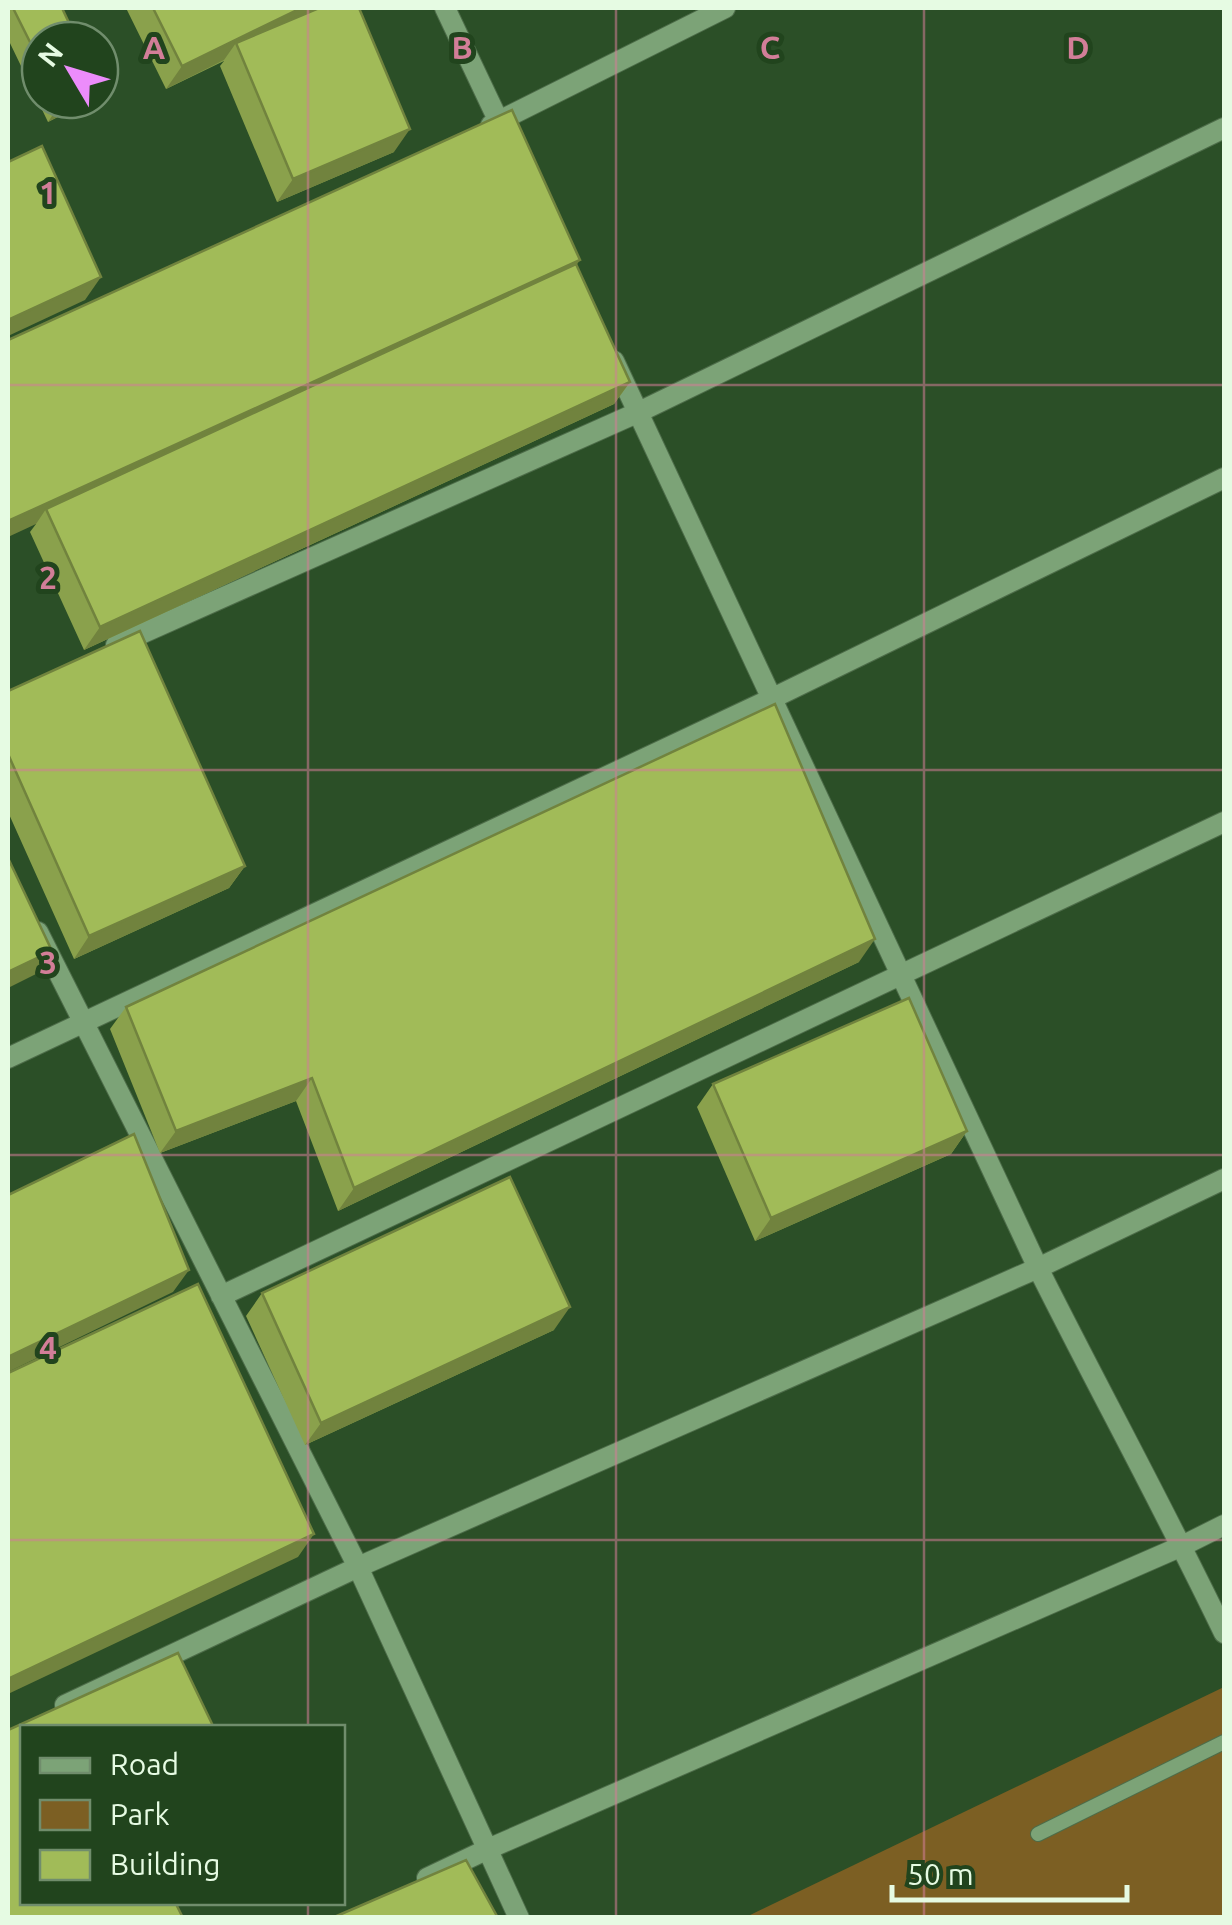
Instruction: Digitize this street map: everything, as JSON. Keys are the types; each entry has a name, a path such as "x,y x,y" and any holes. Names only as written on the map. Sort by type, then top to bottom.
{"street":[{"path":"445,8 490,125 515,156"},
{"path":"490,125 725,8"},
{"path":"98,653 639,412 1224,128"},
{"path":"606,344 1038,1268 1224,1633"},
{"path":"8,1058 773,698 1224,478"},
{"path":"210,1289 1224,822"},
{"path":"32,922 210,1289 358,1567 519,1918"},
{"path":"42,1715 358,1567 1038,1268 1224,1179"},
{"path":"417,1883 488,1848 1182,1546 1224,1524"}],"lane":[{"path":"1038,1834 1224,1742"}],"green space":[{"path":"1224,1687 1224,1917 746,1917"}],"building":[{"path":"13,8 62,8 68,20 20,20"},
{"path":"153,8 301,8 182,66"},
{"path":"319,8 359,8 410,129 293,179 236,43"},
{"path":"512,110 580,260 8,521 8,340"},
{"path":"42,146 101,277 8,320 8,162"},
{"path":"576,264 630,382 100,627 46,509"},
{"path":"140,631 245,866 89,936 8,754 8,691"},
{"path":"775,704 875,939 354,1188 312,1078 176,1131 126,1007"},
{"path":"8,858 52,951 8,972"},
{"path":"909,998 967,1131 771,1218 713,1084"},
{"path":"134,1134 189,1270 8,1357 8,1195"},
{"path":"510,1177 570,1307 321,1423 262,1293"},
{"path":"198,1284 314,1534 8,1679 8,1373"},
{"path":"178,1653 213,1725 20,1725 20,1905 176,1905 183,1918 8,1918 8,1730"},
{"path":"466,1860 498,1918 332,1918"}]}
